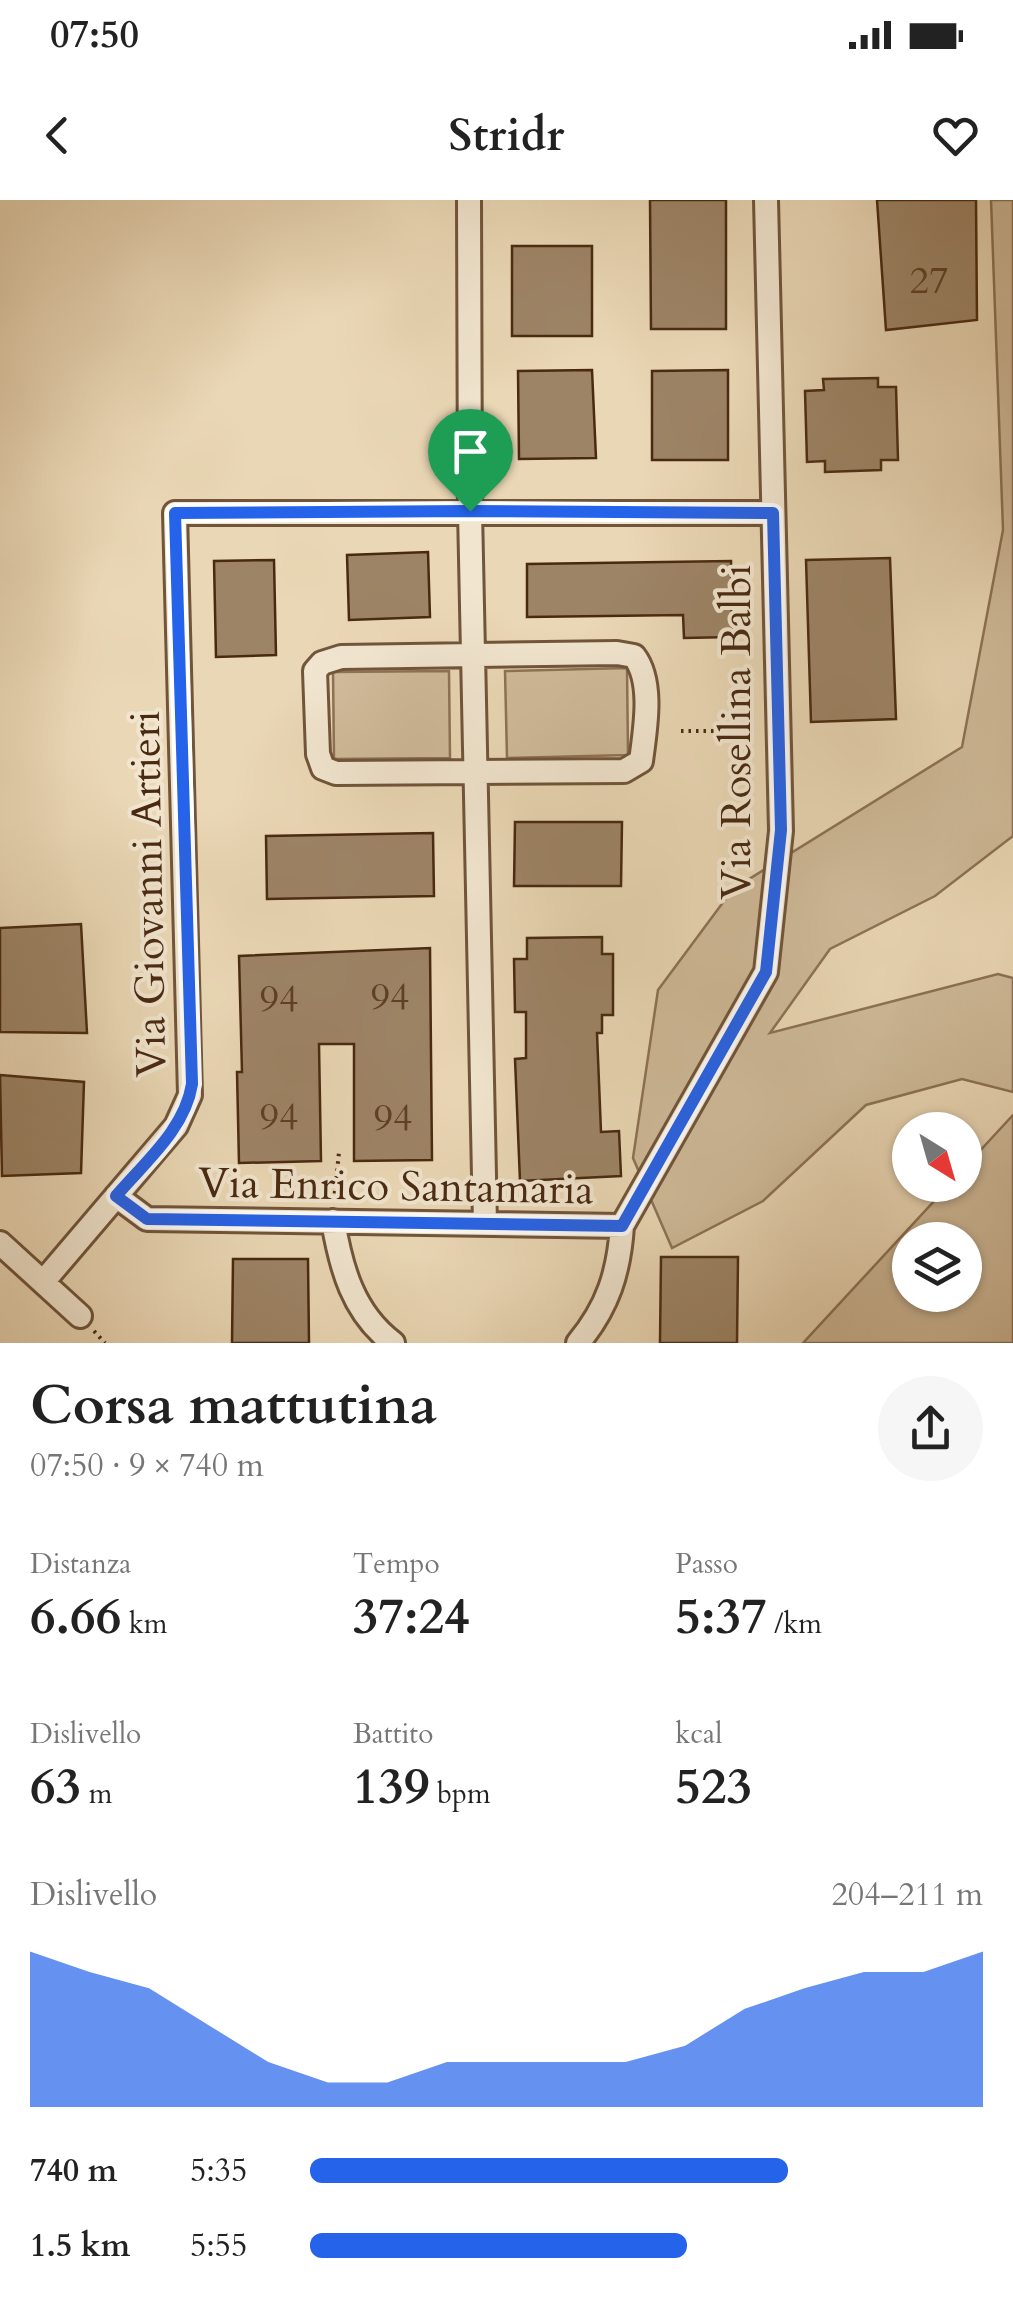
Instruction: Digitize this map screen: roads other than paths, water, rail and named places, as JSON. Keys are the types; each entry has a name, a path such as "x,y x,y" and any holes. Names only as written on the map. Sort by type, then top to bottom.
{"street":[{"path":"469,200 470,511 485,1223"},
{"name":"Via Rosellina Balbi","path":"622,1226 766,972 781,830 766,200"},
{"path":"470,511 773,513"},
{"name":"Via Giovanni Artieri","path":"43,1282 176,1126 192,1084 175,513 470,511"},
{"path":"634,656 643,668 641,761 624,771 475,773 336,773 323,768 318,754 316,671 322,663 341,658 634,656"},
{"name":"Via Enrico Santamaria","path":"116,1196 147,1219 622,1226"},
{"path":"333,1221 342,1274 375,1330 393,1343"},
{"path":"578,1343 596,1322 619,1270 622,1226"},
{"path":"0,1242 80,1316"}]}
